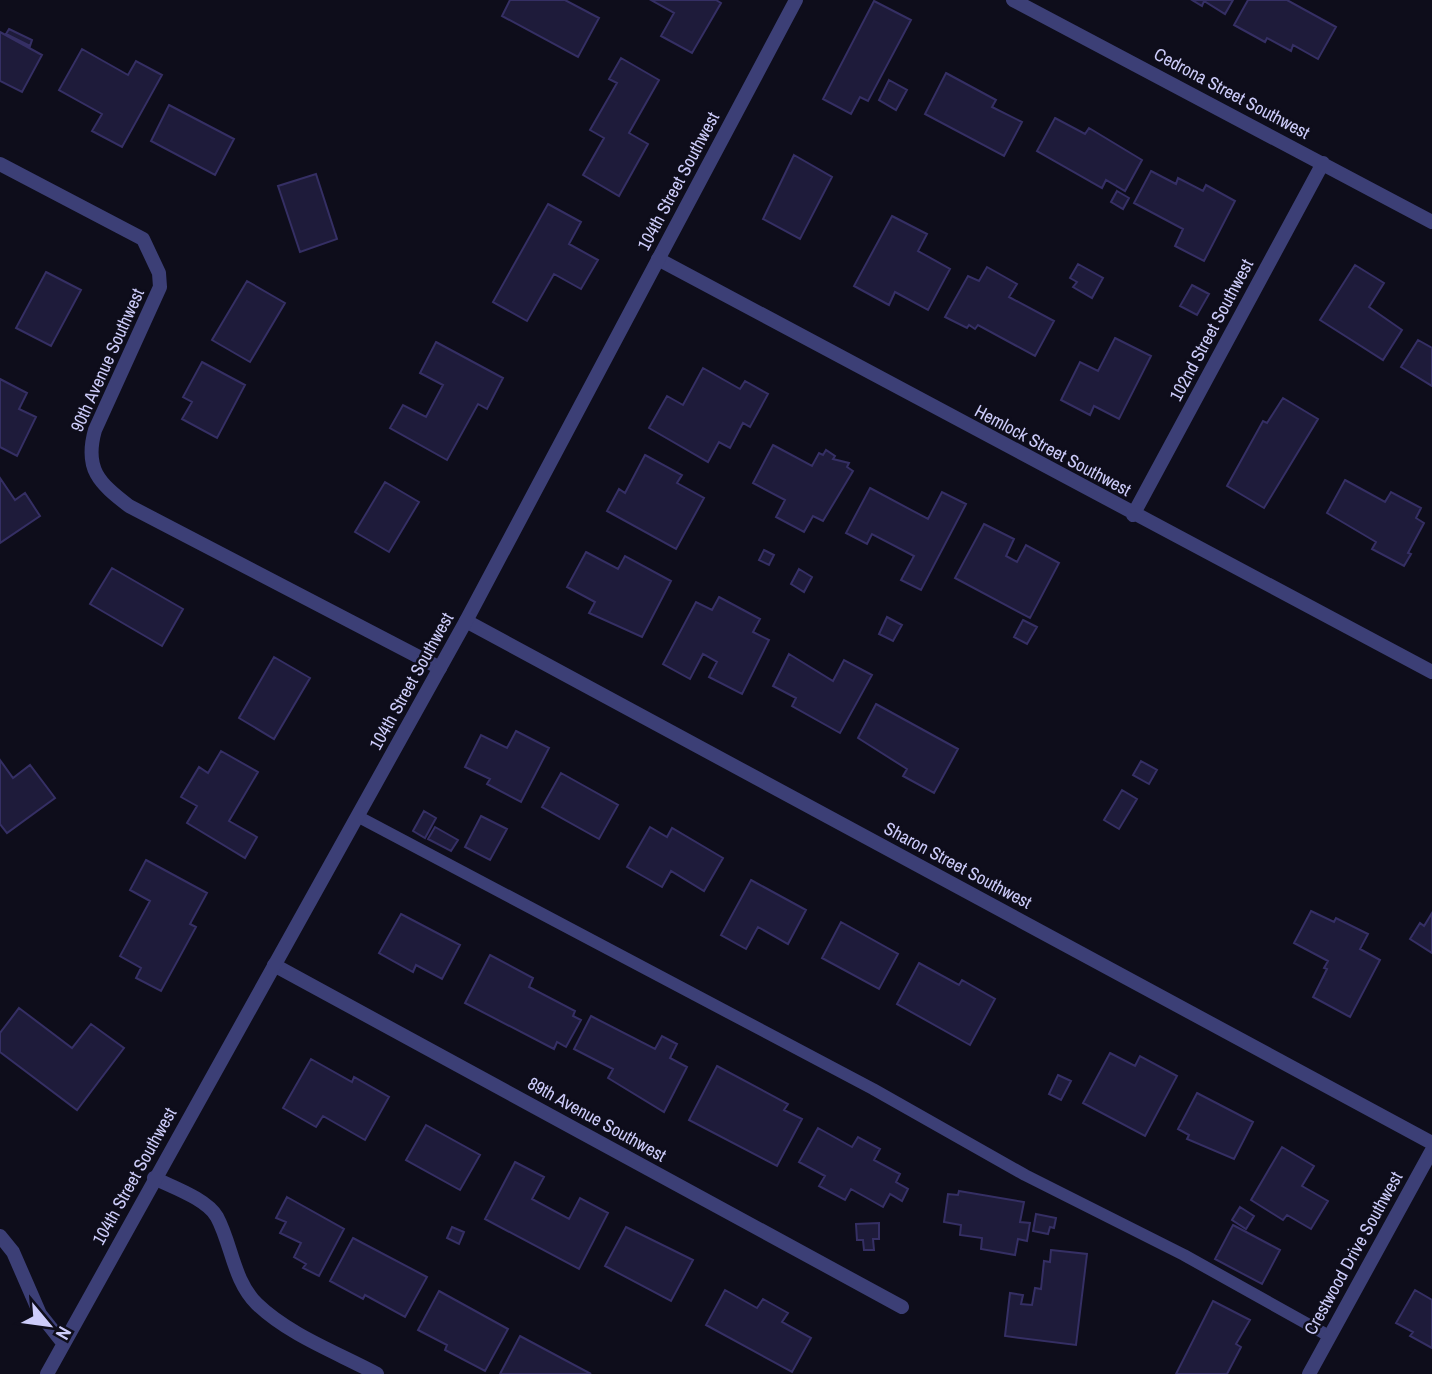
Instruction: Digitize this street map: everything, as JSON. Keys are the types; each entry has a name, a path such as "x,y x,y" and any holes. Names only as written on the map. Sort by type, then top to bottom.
{"street":[{"name":"104th Street Southwest","path":"47,1374 466,621 796,0"},
{"name":"Cedrona Street Southwest","path":"1013,0 1432,222"},
{"name":"102nd Street Southwest","path":"1133,515 1323,163"},
{"name":"90th Avenue Southwest","path":"0,164 143,239 159,273 160,286 153,306 95,430 89,451 92,467 100,480 129,506 440,668"},
{"name":"Hemlock Street Southwest","path":"658,259 1133,515 1432,672"},
{"name":"Sharon Street Southwest","path":"466,621 1432,1143"},
{"name":"89th Avenue Southwest","path":"274,965 902,1307"},
{"name":"Crestwood Drive Southwest","path":"1308,1374 1432,1150"},
{"path":"154,1178 201,1203 216,1215 233,1263 257,1303 282,1324 377,1374"},
{"path":"0,1236 13,1252 40,1314 63,1343"}],"lane":[{"path":"357,816 873,1089 1025,1175 1184,1255 1329,1336"}],"building":[{"path":"510,0 565,0 599,18 578,57 502,16"},
{"path":"651,0 716,0 721,3 692,53 661,36 674,13"},
{"path":"1192,0 1233,0 1225,14 1204,1 1202,6"},
{"path":"1248,0 1287,0 1336,27 1318,59 1293,45 1291,51 1267,38 1265,42 1234,25"},
{"path":"874,1 911,20 868,101 860,97 851,114 823,99"},
{"path":"9,29 32,40 30,46 6,34"},
{"path":"0,32 42,55 22,92 0,81"},
{"path":"82,49 128,75 136,61 162,75 122,147 92,131 102,114 59,90"},
{"path":"621,58 659,80 629,133 648,144 619,196 583,175 604,138 590,130 617,83 609,79"},
{"path":"946,73 996,100 992,107 1022,122 1004,156 925,114"},
{"path":"889,80 907,90 896,110 879,100"},
{"path":"169,105 234,139 215,175 151,141"},
{"path":"1055,118 1085,134 1089,128 1142,160 1125,191 1106,180 1102,188 1037,151"},
{"path":"794,155 832,177 800,239 763,219"},
{"path":"1151,171 1176,184 1178,178 1203,191 1206,185 1235,201 1204,261 1175,246 1183,229 1134,203"},
{"path":"316,174 337,239 300,252 278,186"},
{"path":"1117,191 1129,198 1123,209 1111,202"},
{"path":"548,204 581,222 569,244 598,260 581,289 554,274 527,321 493,302"},
{"path":"892,216 927,234 918,251 950,269 928,310 895,292 889,305 854,286"},
{"path":"1078,264 1103,278 1092,298 1073,287 1077,282 1070,278"},
{"path":"1355,265 1384,283 1369,307 1402,330 1383,360 1320,320"},
{"path":"987,267 1017,284 1009,297 1054,321 1035,356 978,325 975,329 969,325 967,328 945,317 968,276 979,281"},
{"path":"46,272 81,290 51,346 16,328"},
{"path":"247,281 285,303 250,362 212,340"},
{"path":"1192,285 1209,294 1197,315 1180,306"},
{"path":"1115,338 1151,356 1119,419 1094,406 1090,415 1061,400 1080,362 1098,371"},
{"path":"1418,340 1432,348 1432,386 1401,367"},
{"path":"436,342 503,378 487,409 478,404 447,460 390,428 403,405 426,417 443,385 420,373"},
{"path":"202,362 245,385 217,438 182,419 192,402 183,397"},
{"path":"703,368 740,389 745,381 768,394 750,427 743,423 730,448 719,442 708,462 649,428 667,396 683,405"},
{"path":"0,379 27,393 19,409 36,417 17,456 0,447"},
{"path":"1283,398 1318,419 1264,508 1227,486 1263,421 1267,423"},
{"path":"773,445 812,466 819,453 823,455 826,450 835,456 833,459 849,463 847,467 853,471 823,521 813,516 804,532 776,517 785,500 753,483"},
{"path":"645,455 682,475 677,483 704,498 676,549 607,511 619,489 625,493"},
{"path":"0,478 15,500 25,493 40,516 0,543"},
{"path":"1345,480 1385,502 1391,492 1421,508 1416,518 1424,523 1404,566 1372,549 1376,542 1327,513"},
{"path":"385,482 419,502 389,552 355,532"},
{"path":"870,488 928,519 942,492 966,504 921,590 901,580 914,556 872,534 867,544 846,533"},
{"path":"984,524 1014,539 1006,556 1017,562 1026,545 1059,563 1030,618 955,578"},
{"path":"764,550 774,555 769,565 759,560"},
{"path":"586,552 618,569 625,556 671,581 642,637 589,613 595,602 567,587"},
{"path":"112,568 183,609 162,646 90,604"},
{"path":"799,569 812,577 804,592 791,584"},
{"path":"719,597 760,619 753,632 769,640 742,694 709,677 717,662 703,654 690,679 663,664 696,602 712,610"},
{"path":"887,617 902,625 893,641 879,634"},
{"path":"1023,620 1037,627 1027,644 1014,637"},
{"path":"789,654 833,681 844,660 872,675 840,733 792,706 796,698 773,686"},
{"path":"274,657 310,678 274,739 239,718"},
{"path":"876,704 958,749 934,793 903,776 907,769 858,738"},
{"path":"516,731 549,748 521,802 487,784 490,779 465,767 481,735 507,748"},
{"path":"221,751 258,772 229,821 257,837 245,858 187,823 197,806 181,797 199,767 208,773"},
{"path":"0,760 13,778 30,765 55,798 7,833 0,824"},
{"path":"1141,761 1157,770 1149,784 1133,775"},
{"path":"561,773 618,805 599,839 542,807"},
{"path":"1122,790 1137,799 1119,829 1104,820"},
{"path":"424,811 436,818 425,838 413,831"},
{"path":"481,816 507,829 490,860 465,847"},
{"path":"435,827 458,840 451,851 428,839"},
{"path":"650,827 667,837 672,828 723,858 704,891 671,871 662,887 627,867"},
{"path":"146,860 207,893 190,924 196,927 161,991 136,978 141,968 120,956 150,901 130,890"},
{"path":"751,880 806,910 788,944 758,927 746,949 721,935"},
{"path":"1311,911 1334,922 1336,918 1368,934 1360,949 1380,960 1350,1017 1313,997 1327,969 1324,968 1328,961 1294,943"},
{"path":"1432,913 1432,953 1410,939 1420,923 1424,926"},
{"path":"401,914 460,945 442,979 416,965 413,972 379,953"},
{"path":"841,922 898,954 879,989 822,958"},
{"path":"490,955 533,978 529,987 575,1011 573,1016 581,1020 566,1047 557,1042 554,1049 465,1003"},
{"path":"919,963 959,985 962,980 995,999 970,1045 897,1004"},
{"path":"19,1008 72,1048 91,1024 124,1048 77,1110 0,1052 0,1033"},
{"path":"591,1016 655,1049 662,1036 677,1044 670,1058 687,1067 664,1112 608,1078 613,1069 574,1049"},
{"path":"1110,1053 1135,1066 1140,1056 1177,1076 1145,1136 1083,1103"},
{"path":"311,1059 352,1082 354,1077 389,1097 365,1140 323,1116 316,1127 283,1108"},
{"path":"717,1066 788,1104 784,1110 802,1119 777,1166 689,1120"},
{"path":"1058,1075 1071,1081 1061,1100 1049,1094"},
{"path":"1197,1093 1253,1122 1234,1159 1187,1139 1189,1135 1178,1129"},
{"path":"426,1125 480,1155 460,1190 406,1160"},
{"path":"818,1128 852,1147 858,1137 880,1149 874,1160 900,1174 896,1182 908,1189 902,1201 890,1194 883,1207 851,1189 845,1200 819,1186 825,1176 799,1162"},
{"path":"1282,1147 1314,1166 1302,1186 1328,1201 1311,1229 1287,1215 1283,1220 1251,1200"},
{"path":"515,1162 544,1177 532,1199 569,1219 580,1198 608,1213 579,1269 485,1219"},
{"path":"959,1191 1024,1202 1020,1222 1030,1223 1027,1241 1018,1239 1015,1255 981,1249 982,1238 960,1235 961,1225 944,1222 948,1194 958,1195"},
{"path":"287,1197 344,1229 319,1276 303,1268 306,1264 294,1257 301,1243 280,1233 286,1222 276,1218"},
{"path":"1240,1207 1254,1216 1246,1229 1232,1220"},
{"path":"1036,1214 1056,1218 1054,1228 1050,1227 1048,1234 1033,1231"},
{"path":"879,1223 879,1239 873,1239 874,1250 864,1250 863,1240 857,1240 856,1224"},
{"path":"1233,1225 1280,1250 1262,1284 1215,1259"},
{"path":"452,1227 464,1232 459,1244 447,1238"},
{"path":"626,1227 693,1260 671,1301 605,1266"},
{"path":"353,1238 427,1277 405,1317 365,1295 363,1299 330,1281"},
{"path":"1051,1250 1087,1254 1076,1345 1005,1336 1010,1293 1023,1295 1021,1304 1032,1305 1035,1288 1041,1289 1044,1261 1050,1262"},
{"path":"725,1290 757,1308 763,1299 788,1313 782,1322 811,1338 792,1372 706,1325"},
{"path":"1415,1290 1432,1300 1432,1348 1410,1336 1413,1332 1396,1323"},
{"path":"439,1291 508,1329 485,1371 445,1350 447,1345 418,1330"},
{"path":"1213,1301 1250,1320 1236,1344 1241,1347 1227,1374 1176,1374"},
{"path":"520,1336 591,1374 500,1374"}]}
